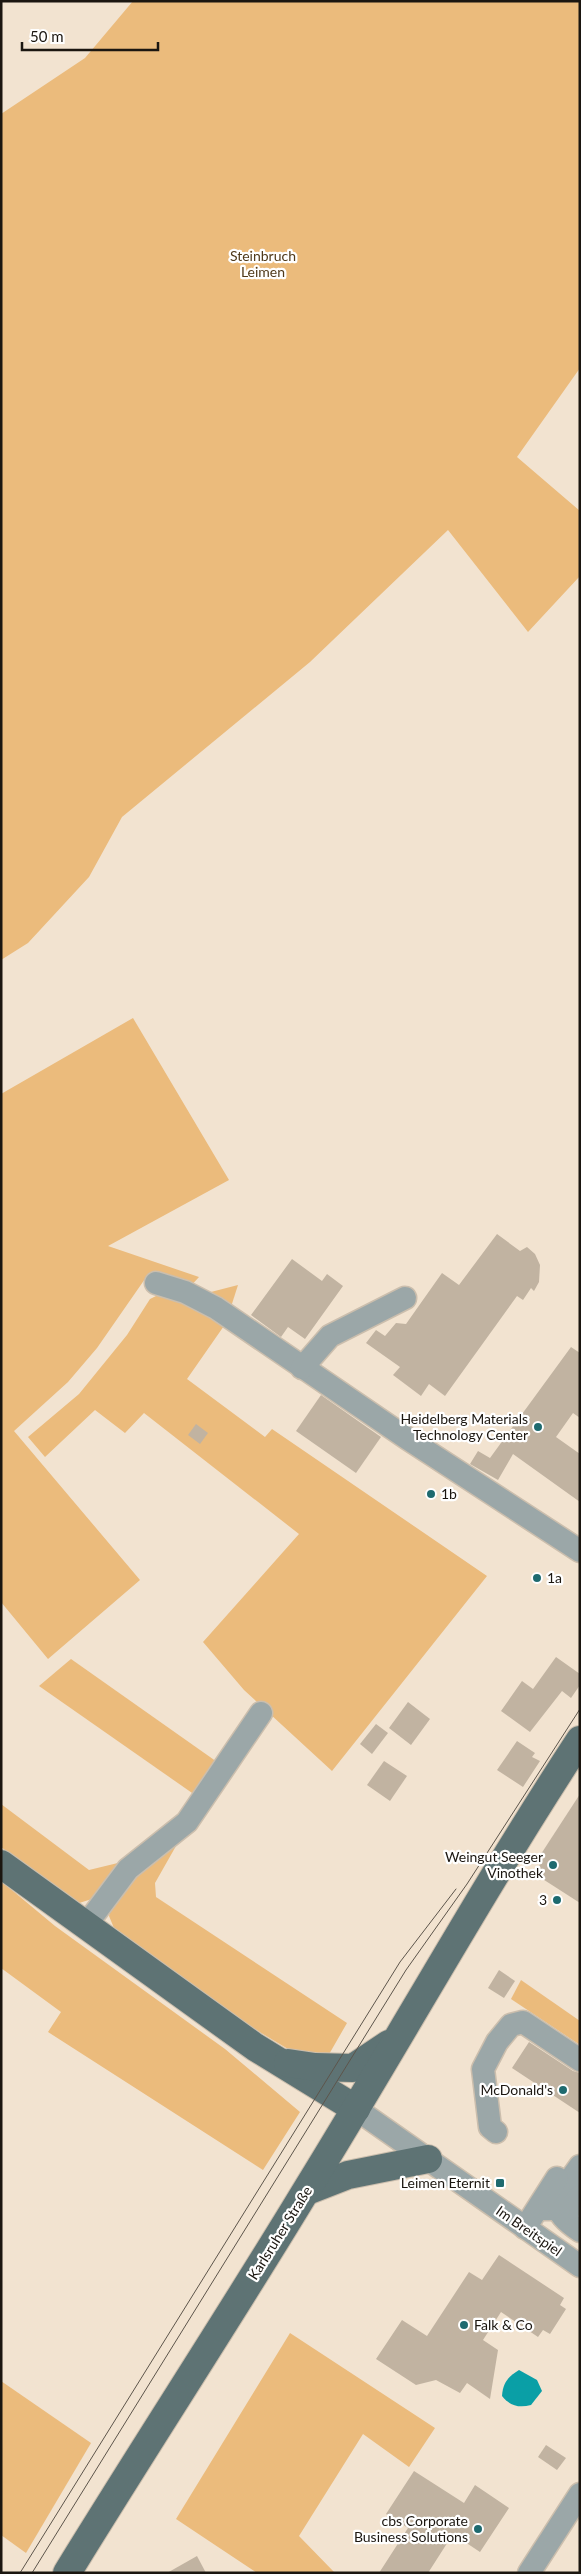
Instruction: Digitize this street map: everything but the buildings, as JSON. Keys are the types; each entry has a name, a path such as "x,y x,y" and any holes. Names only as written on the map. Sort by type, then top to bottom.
{"main road":[{"name":"Karlsruher Straße","path":"67,2573 356,2110 488,1890 530,1815 580,1740"},
{"path":"1,1864 279,2062 356,2110"},
{"path":"279,2062 315,2067 353,2068 387,2044 396,2042"},
{"path":"306,2191 348,2175 428,2159"}],"street":[{"path":"156,1282 185,1292 216,1308 415,1444 580,1551"},
{"path":"302,1368 330,1336 405,1298"},
{"path":"86,1924 128,1869 186,1822 261,1713"},
{"path":"496,2132 490,2126 483,2069 497,2042 511,2025 523,2022 580,2060"},
{"name":"Im Breitspiel","path":"356,2110 580,2266"},
{"path":"525,2228 557,2201 580,2166"},
{"path":"547,2209 558,2175"},
{"path":"547,2209 570,2209 579,2197"},
{"path":"547,2209 580,2231"},
{"path":"529,2573 580,2494"}],"green space":[{"name":"Steinbruch Leimen","path":"133,1 580,1 580,368 517,457 580,511 580,576 528,632 448,530 310,662 122,817 89,877 28,943 1,960 1,114 85,58"},
{"path":"133,1018 229,1180 108,1246 199,1277 187,1290 147,1276 97,1348 68,1382 14,1431 140,1580 48,1659 1,1602 1,1094"},
{"path":"238,1285 230,1310 207,1293"},
{"path":"162,1293 226,1323 187,1379 265,1437 272,1429 487,1576 332,1771 244,1690 203,1642 299,1534 144,1413 125,1433 95,1410 45,1457 28,1437 79,1394 127,1335 150,1299"},
{"path":"71,1659 227,1769 205,1802 39,1686"},
{"path":"1,1804 89,1870 126,1861 95,1898 76,1904 1,1847"},
{"path":"176,1846 155,1883 156,1897 347,2023 324,2063 288,2049 253,2028 116,1933 109,1916 114,1896 145,1857"},
{"path":"1,1881 55,1926 225,2049 300,2112 263,2170 48,2032 61,2012 1,1968"},
{"path":"521,1980 580,2021 580,2045 511,1999"},
{"path":"290,2333 435,2428 409,2467 363,2434 299,2536 335,2573 257,2573 176,2519"},
{"path":"1,2381 91,2443 26,2553 1,2535"}],"water":[{"path":"519,2370 537,2380 542,2391 531,2405 515,2405 508,2402 502,2396 507,2380"}],"tram line":[{"path":"32,2573 406,1970 467,1884 580,1709"},
{"path":"20,2573 400,1962 456,1889"}],"place":[{"name":"Heidelberg Materials Technology Center","path":"538,1427"},
{"name":"1b","path":"431,1494"},
{"name":"1a","path":"537,1578"},
{"name":"Weingut Seeger Vinothek","path":"553,1865"},
{"name":"3","path":"557,1900"},
{"name":"McDonald's","path":"563,2090"},
{"name":"Leimen Eternit","path":"500,2183"},
{"name":"Falk & Co","path":"464,2325"},
{"name":"cbs Corporate Business Solutions","path":"478,2529"}]}
